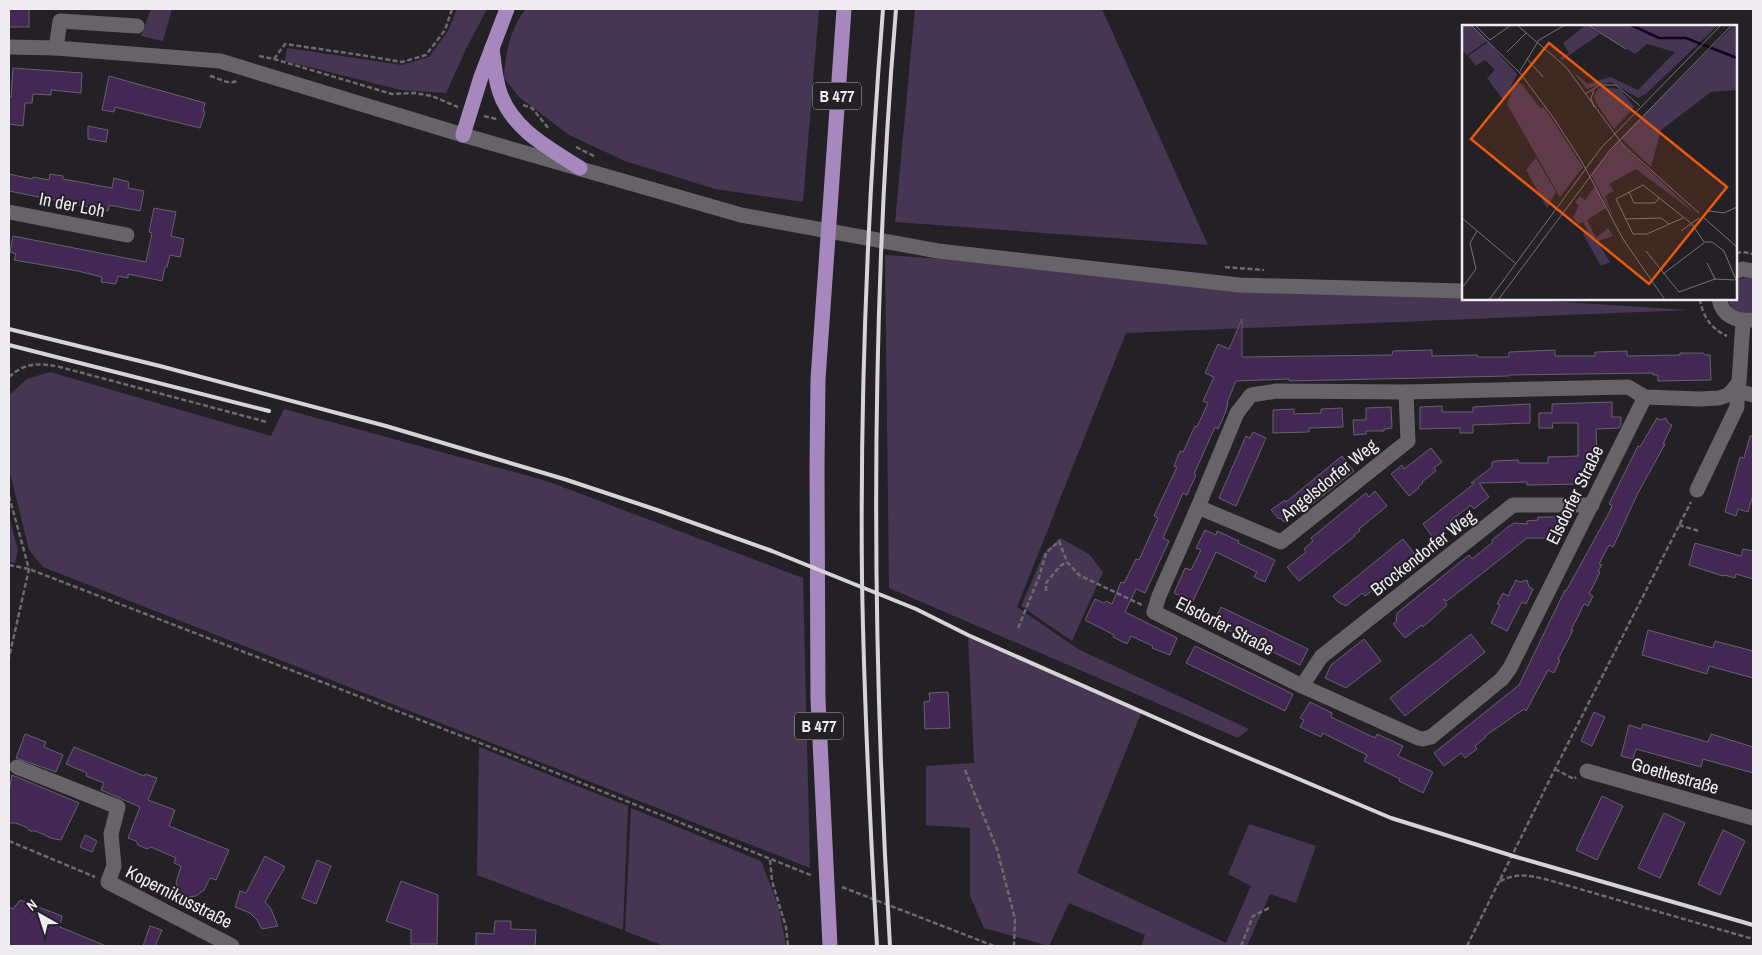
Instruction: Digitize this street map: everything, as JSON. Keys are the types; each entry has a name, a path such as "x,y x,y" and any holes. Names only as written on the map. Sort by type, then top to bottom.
{"main road":[{"path":"463,135 507,9"},
{"name":"B 477","path":"830,946 818,700 816,580 818,379 830,183 844,9"},
{"path":"492,48 500,93 510,113 520,126 541,143 580,168"}],"street":[{"path":"56,48 60,21 137,26"},
{"path":"9,47 56,48 220,61 463,135 741,215 938,251 1239,285 1462,291"},
{"name":"In der Loh","path":"9,212 127,235"},
{"path":"1719,300 1724,311 1729,316 1748,320 1739,382 1734,390"},
{"name":"Elsdorfer Straße","path":"1645,397 1510,668 1502,679 1431,737 1418,738 1302,686 1154,612 1159,596 1237,413 1251,395 1277,391 1406,392 1628,388 1645,397 1700,399 1719,398 1728,395 1734,390"},
{"path":"1734,390 1753,396"},
{"path":"1697,490 1737,407 1737,398 1734,390"},
{"name":"Angelsdorfer Weg","path":"1198,507 1281,542 1408,441 1406,392"},
{"name":"Brockendorfer Weg","path":"1302,686 1320,657 1513,505 1592,505"},
{"path":"17,767 118,807 110,834 114,866 108,882"},
{"name":"Goethestraße","path":"1587,770 1753,818"},
{"name":"Kopernikusstraße","path":"108,882 232,946"}],"path":[{"path":"263,75 285,44 361,54 402,62 426,55 445,30 452,9"},
{"path":"470,112 496,119 525,104 532,108 551,130"},
{"path":"569,143 600,159"},
{"path":"1737,253 1753,254"},
{"path":"1216,267 1265,270"},
{"path":"9,377 17,370 39,363 267,422"},
{"path":"1468,946 1697,490"},
{"path":"9,496 29,569 9,658"},
{"path":"1679,525 1699,532"},
{"path":"1018,628 1039,577 1046,553 1059,541 1067,562 1079,575 1154,612"},
{"path":"1046,591 1046,583 1060,566 1067,562"},
{"path":"9,565 29,569 529,762 815,877"},
{"path":"965,770 997,849 1015,919 1014,946"},
{"path":"1555,770 1574,779 1587,770"},
{"path":"9,840 108,882"},
{"path":"770,860 772,881 786,927 788,946"},
{"path":"1500,881 1514,875 1526,875 1545,879 1753,939"},
{"path":"842,887 994,946"},
{"path":"1240,946 1253,916 1271,906"}],"shaded area":[{"path":"151,9 172,9 163,41 141,36"},
{"path":"457,9 487,9 446,93 401,90 285,61 287,48 402,65 429,57 448,31"},
{"path":"526,9 819,9 803,202 715,189 625,161 569,135 519,97 504,78 509,42 516,25"},
{"path":"915,9 1102,9 1208,245 895,222"},
{"path":"885,255 1462,295 1462,300 1533,300 1690,310 1126,333 1017,607 1078,649 1249,729 1238,738 889,588"},
{"path":"1746,277 1753,279 1753,312 1744,313 1737,311 1729,303 1728,300 1737,300 1737,280"},
{"path":"50,372 271,436 284,409 547,481 803,578 810,868 43,567 29,550 9,469 9,395 27,379"},
{"path":"9,516 18,550 15,563 9,562"},
{"path":"1060,538 1089,554 1103,572 1072,641 1021,606 1044,553"},
{"path":"968,635 1142,711 1077,873 1226,943 1251,886 1228,874 1249,824 1316,846 1296,903 1270,894 1247,946 1141,946 1145,935 1069,903 1049,946 984,928 970,896 970,828 926,825 926,766 974,763"},
{"path":"479,747 628,806 623,930 477,875"},
{"path":"631,808 761,861 779,908 786,946 664,946 625,931"}],"building":[{"path":"9,9 29,9 29,27 9,27"},
{"path":"13,68 82,73 81,93 51,90 51,95 33,94 32,103 25,103 23,126 9,124 9,96 11,97"},
{"path":"109,76 205,103 203,111 205,112 200,128 115,107 114,112 102,110"},
{"path":"88,126 108,130 106,142 88,139"},
{"path":"9,174 32,179 33,177 49,180 50,174 63,176 63,179 112,188 114,178 129,182 128,188 144,191 140,211 109,205 108,211 9,191"},
{"path":"154,208 176,212 171,236 184,239 180,257 170,255 162,281 128,274 128,278 118,276 116,284 101,282 102,277 14,260 16,254 10,252 13,236 146,262 152,233 149,232"},
{"path":"1242,319 1242,357 1392,355 1393,351 1432,350 1432,356 1477,355 1477,357 1509,357 1509,352 1555,350 1555,356 1595,356 1595,352 1627,351 1627,356 1703,353 1710,355 1711,380 1658,381 1658,375 1653,375 1653,373 1236,381 1218,429 1215,427 1194,474 1196,475 1187,495 1183,493 1163,538 1169,541 1145,593 1136,589 1125,612 1177,638 1170,655 1152,648 1153,646 1131,636 1127,644 1085,620 1095,599 1112,604 1121,582 1124,583 1136,559 1139,560 1158,518 1154,516 1177,467 1174,466 1180,451 1183,452 1208,403 1203,401 1214,377 1205,373 1218,344 1229,349"},
{"path":"1612,402 1612,417 1621,417 1621,425 1619,428 1596,429 1597,456 1592,457 1592,470 1587,470 1587,484 1527,485 1527,482 1479,483 1489,497 1474,509 1471,505 1450,521 1452,524 1434,539 1423,524 1475,483 1471,483 1492,467 1492,462 1494,461 1518,460 1519,463 1548,463 1548,457 1578,456 1578,423 1552,423 1553,428 1539,428 1539,413 1552,413 1552,404"},
{"path":"1530,404 1530,423 1473,425 1473,433 1460,433 1460,428 1420,429 1420,407 1442,406 1442,412 1473,412 1473,407"},
{"path":"1391,407 1392,428 1384,429 1384,431 1366,431 1366,434 1354,435 1353,420 1366,420 1366,408"},
{"path":"1342,408 1343,427 1309,428 1309,432 1273,433 1273,410 1294,409 1294,414 1321,413 1321,409"},
{"path":"1657,418 1661,420 1666,418 1668,423 1672,425 1663,444 1665,444 1638,493 1613,547 1609,545 1599,564 1602,565 1598,571 1600,572 1589,594 1593,596 1588,606 1584,604 1558,659 1560,660 1554,673 1548,670 1526,711 1524,709 1485,736 1475,746 1477,749 1465,758 1461,753 1444,766 1434,753 1519,685 1565,590 1610,511 1612,505 1609,504 1638,446 1640,447"},
{"path":"1253,432 1266,438 1236,506 1219,498 1246,436 1250,438"},
{"path":"1750,436 1753,436 1753,495 1748,512 1738,509 1736,516 1725,512 1740,457 1744,458"},
{"path":"1431,448 1442,462 1434,468 1436,471 1409,496 1391,474 1402,465 1404,469"},
{"path":"1342,456 1354,471 1311,505 1309,503 1284,522 1271,510 1285,500 1286,502"},
{"path":"1375,491 1387,506 1359,529 1360,531 1355,536 1299,581 1287,567 1306,552 1304,549 1313,541 1311,538 1366,493 1369,497"},
{"path":"1538,517 1559,517 1560,538 1527,538 1447,601 1443,599 1447,605 1423,627 1422,625 1405,638 1393,624 1396,622 1397,613 1469,555 1472,559 1514,523 1527,524 1527,521 1538,520"},
{"path":"1205,530 1216,535 1217,531 1275,560 1265,582 1254,577 1257,572 1216,552 1193,601 1174,593 1185,568 1191,570 1201,550 1196,548"},
{"path":"1403,539 1416,556 1365,596 1362,593 1346,606 1338,602 1333,596"},
{"path":"1695,543 1741,556 1743,549 1753,551 1753,579 1736,574 1735,578 1723,576 1689,565"},
{"path":"1516,580 1520,582 1527,580 1529,587 1533,589 1526,604 1522,602 1507,631 1491,623 1500,605 1497,604 1503,593 1508,596"},
{"path":"1221,607 1308,649 1300,665 1213,623"},
{"path":"1648,630 1713,648 1715,641 1753,651 1753,678 1709,666 1707,674 1642,655"},
{"path":"1471,634 1485,652 1405,716 1390,698"},
{"path":"1364,639 1381,661 1346,688 1325,678 1331,665"},
{"path":"1195,646 1293,694 1285,711 1186,663"},
{"path":"948,692 950,728 925,729 924,702 930,701 929,693"},
{"path":"1310,702 1332,713 1331,717 1375,738 1377,734 1403,746 1398,756 1433,772 1423,793 1364,761 1367,755 1323,733 1321,737 1300,727 1304,720 1300,718"},
{"path":"1594,712 1605,717 1592,746 1581,741"},
{"path":"1643,724 1708,742 1711,734 1753,747 1753,773 1703,759 1701,767 1636,749 1633,759 1621,756 1629,725 1641,729"},
{"path":"25,734 46,742 44,747 63,755 56,772 16,758"},
{"path":"74,747 144,776 145,774 157,778 148,800 175,810 169,826 229,850 216,880 210,878 204,890 196,896 187,897 181,893 176,883 181,866 174,863 176,858 151,847 147,849 128,838 140,807 101,790 104,783 86,776 87,773 66,764"},
{"path":"12,775 79,803 61,840 30,831 16,823 9,823 9,791"},
{"path":"1602,796 1623,806 1597,860 1576,850"},
{"path":"1664,813 1685,823 1660,878 1638,868"},
{"path":"1723,830 1745,841 1720,895 1698,884"},
{"path":"85,835 97,841 92,852 80,847"},
{"path":"265,856 285,867 265,902 271,909 278,926 262,929 250,913 235,907 240,891 246,893"},
{"path":"317,860 331,866 316,904 302,898"},
{"path":"401,881 438,895 437,944 411,944 411,930 386,921"},
{"path":"20,900 62,916 60,927 106,946 9,946 9,907 13,909"},
{"path":"495,921 511,921 511,929 536,930 535,946 476,946 476,933 494,934"},
{"path":"150,926 162,930 155,946 143,946"}],"railway":[{"path":"877,946 866,717 862,579 862,436 869,222 883,9"},
{"path":"890,946 879,712 876,477 881,243 896,9"},
{"path":"9,329 160,366 386,426 564,479 657,510 772,551 916,609 968,635 1199,737 1391,818 1513,856 1753,925"},
{"path":"9,345 269,411"}]}
